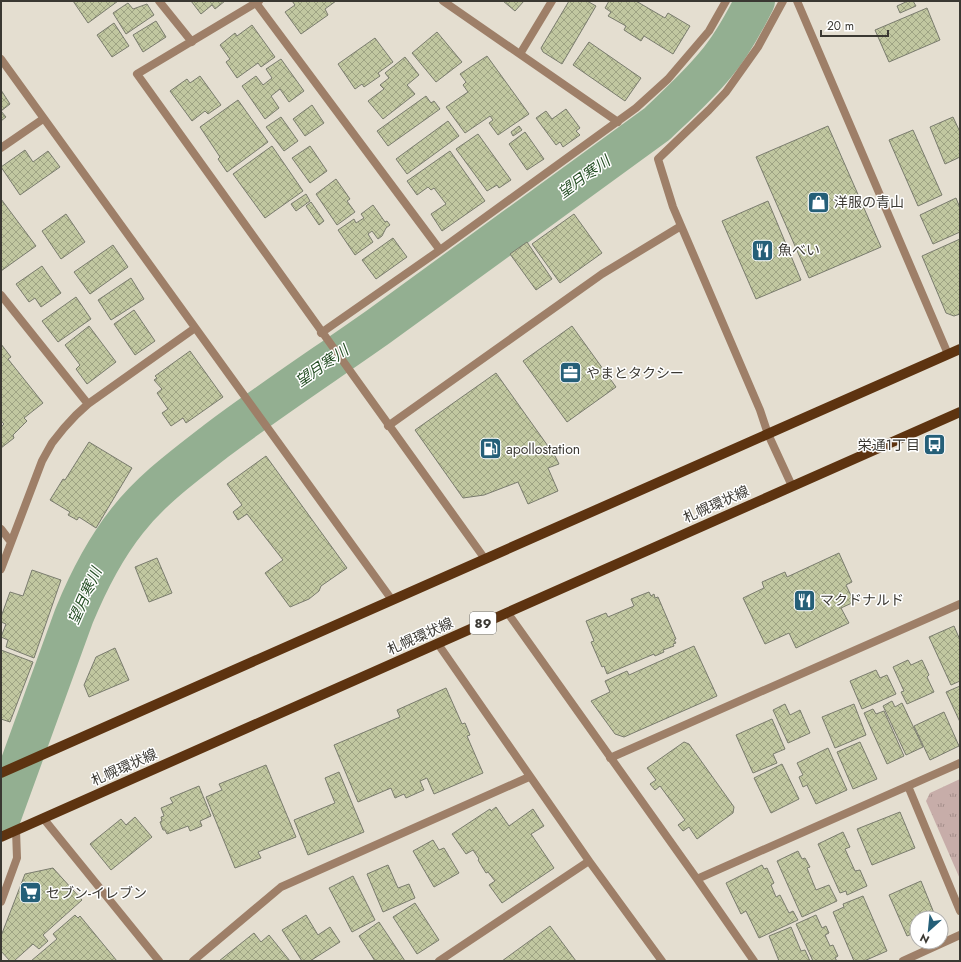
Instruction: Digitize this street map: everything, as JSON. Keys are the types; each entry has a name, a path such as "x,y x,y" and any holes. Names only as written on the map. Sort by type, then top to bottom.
{"main road":[{"path":"2,772 960,349"},
{"name":"札幌環状線","path":"4,836 438,644 506,612 960,412"}],"street":[{"path":"159,1 192,42"},
{"path":"444,1 618,122"},
{"path":"520,54 552,1"},
{"path":"321,333 440,250 636,108 668,79 709,31 726,1"},
{"path":"783,1 758,46 726,92 658,159 673,207 760,410 768,434 792,486"},
{"path":"797,1 948,354"},
{"path":"440,250 258,2 136,74 485,559"},
{"path":"1,59 392,600"},
{"path":"1,148 43,119"},
{"path":"388,426 602,274 681,226"},
{"path":"1,296 88,404"},
{"path":"1,569 42,461 52,443 64,428 88,404 195,328"},
{"path":"1,529 11,542"},
{"path":"610,758 960,604"},
{"path":"506,612 754,961"},
{"path":"438,644 529,777 662,961"},
{"path":"697,879 960,763"},
{"path":"193,961 281,887 529,777"},
{"path":"908,786 960,911"},
{"path":"43,818 159,961"},
{"path":"1,902 17,858 16,830"},
{"path":"439,961 589,861"},
{"path":"903,961 960,936"}],"green space":[{"path":"960,779 960,879 926,801 930,793"}],"building":[{"path":"73,1 118,1 88,23"},
{"path":"191,1 225,1 215,9 212,5 201,14"},
{"path":"292,1 336,1 325,9 328,15 301,34 285,12 295,5"},
{"path":"503,1 524,1 515,11"},
{"path":"569,1 587,1 596,6 562,64 543,52 541,48"},
{"path":"609,1 636,1 665,18 668,13 690,26 673,54 644,36 641,41 624,30 626,26 608,16 611,12 605,8"},
{"path":"908,1 913,1 916,6 900,13 897,6"},
{"path":"128,3 133,9 147,4 154,15 126,34 113,13"},
{"path":"927,8 940,40 889,62 875,30"},
{"path":"156,21 166,37 143,52 133,35"},
{"path":"114,23 129,46 112,57 97,35"},
{"path":"252,25 275,57 261,67 258,63 237,78 226,62 230,59 220,45 235,33 237,36"},
{"path":"437,32 462,62 436,82 412,53"},
{"path":"375,38 393,62 378,73 380,76 364,87 362,84 355,89 338,64"},
{"path":"589,42 641,78 625,101 573,65"},
{"path":"487,56 529,114 498,135 489,123 493,120 490,116 465,133 446,107 468,92 463,85 466,82 460,74"},
{"path":"405,57 419,75 407,85 415,94 383,119 368,101 384,89 380,85 389,78 385,73"},
{"path":"281,59 304,91 289,102 280,89 271,96 279,108 265,119 242,86 256,76 263,85 272,78 266,69"},
{"path":"200,76 221,105 208,114 205,111 192,121 170,91 187,79 190,83"},
{"path":"1,90 10,104 1,111"},
{"path":"426,96 431,103 434,101 440,109 388,146 377,131"},
{"path":"238,100 268,142 227,172 218,159 220,157 200,127"},
{"path":"312,105 324,123 305,136 293,119"},
{"path":"566,109 580,128 576,131 580,135 563,147 560,142 556,145 536,118 546,111 552,119"},
{"path":"1,111 6,117 1,121"},
{"path":"281,117 298,141 284,151 266,127"},
{"path":"953,117 960,132 960,157 945,164 930,127"},
{"path":"448,121 459,136 407,174 396,159"},
{"path":"519,126 522,130 513,136 511,132"},
{"name":"洋服の青山","path":"828,126 881,247 809,278 756,157"},
{"path":"913,130 942,195 918,206 889,140"},
{"path":"525,132 544,159 527,170 509,144"},
{"path":"478,134 511,180 499,188 497,185 487,191 456,149"},
{"path":"272,146 303,191 265,218 233,174"},
{"path":"310,146 327,171 310,183 292,158"},
{"path":"25,150 33,162 48,151 60,167 20,195 1,167"},
{"path":"450,151 485,201 442,231 431,214 446,204 434,188 431,190 428,187 417,195 407,181"},
{"path":"336,179 350,199 347,201 355,212 337,225 316,194"},
{"path":"306,194 310,201 296,211 291,204"},
{"path":"956,198 960,208 960,232 933,244 920,215"},
{"path":"1,199 36,246 1,271"},
{"name":"魚べい","path":"768,201 801,280 756,299 722,221"},
{"path":"311,202 324,221 319,225 306,206"},
{"path":"373,205 385,222 387,221 390,225 378,239 372,231 368,234 373,242 355,255 338,230 354,219 356,223 364,218 361,214"},
{"path":"66,214 85,242 61,259 42,231"},
{"path":"574,214 602,253 560,283 532,244"},
{"path":"393,238 407,257 376,279 362,260"},
{"path":"960,239 960,314 954,316 946,313 922,256"},
{"path":"527,242 552,279 536,290 510,254"},
{"path":"113,245 128,267 90,294 74,272"},
{"path":"42,266 61,293 41,307 35,298 29,302 16,284"},
{"path":"131,278 144,299 111,320 98,300"},
{"path":"76,297 91,319 58,342 42,321"},
{"path":"134,310 155,341 135,355 114,324"},
{"path":"89,326 116,362 87,384 76,369 80,365 65,345"},
{"path":"572,326 616,387 567,422 523,361"},
{"path":"1,344 11,357 8,359 43,403 24,418 27,421 13,435 14,438 1,448 1,427 4,424 1,421"},
{"path":"190,351 223,397 186,423 183,418 171,426 162,413 168,409 157,393 162,389 154,380 157,378 155,376"},
{"path":"496,373 555,456 559,464 548,468 558,491 528,504 518,482 484,495 463,498 415,430"},
{"path":"89,442 132,468 96,528 79,517 77,520 68,515 70,512 50,500 63,479 65,480"},
{"path":"266,456 347,568 321,586 319,591 309,599 290,607 265,573 283,560 247,514 238,520 233,512 242,505 227,484"},
{"path":"839,553 852,582 846,585 854,602 841,608 849,623 796,648 789,633 765,644 743,598 764,588 762,582 785,572 787,577"},
{"path":"157,558 172,593 149,602 135,567"},
{"path":"32,570 61,580 34,658 6,647 8,640 1,637 6,624 1,622 1,617 10,592 23,596"},
{"path":"649,592 651,596 654,594 655,598 658,597 676,639 674,640 676,643 673,644 674,646 663,650 664,652 655,656 654,654 607,674 604,666 602,667 591,642 594,641 586,621 606,613 608,617 634,606 631,599"},
{"path":"954,626 960,640 960,681 951,685 929,637"},
{"path":"694,646 717,696 624,737 615,734 591,701 610,692 605,681 627,671 629,675"},
{"path":"115,648 129,680 89,697 84,685 96,657"},
{"path":"1,650 33,662 10,722 1,719"},
{"path":"908,660 911,665 922,660 929,675 927,677 934,692 907,704 901,692 904,691 893,667"},
{"path":"876,670 880,678 887,675 896,694 862,709 850,681"},
{"path":"960,686 960,722 946,692"},
{"path":"446,688 462,724 465,723 470,735 467,736 483,773 434,794 427,778 420,781 424,790 406,798 404,794 395,798 391,788 358,802 334,745 400,717 397,710"},
{"path":"892,701 895,707 902,703 923,747 906,755 883,706"},
{"path":"785,704 790,715 800,710 810,733 788,743 773,710"},
{"path":"854,704 866,735 835,748 822,717"},
{"path":"873,709 876,714 884,711 904,756 887,764 864,713"},
{"path":"944,712 959,746 930,760 914,726"},
{"path":"772,719 785,749 773,754 777,763 753,773 736,735"},
{"path":"684,742 689,744 734,807 733,813 697,839 689,827 683,831 678,825 685,820 660,786 655,790 650,784 656,780 647,768"},
{"path":"860,742 877,779 853,789 837,752"},
{"path":"828,748 847,790 816,804 807,785 803,787 799,777 803,775 797,763"},
{"path":"782,764 799,799 771,813 754,778"},
{"path":"266,765 296,837 258,852 261,858 235,868 206,797 222,790 219,784"},
{"path":"339,772 364,832 308,855 294,820 335,803 325,778"},
{"path":"199,786 211,816 200,821 202,826 190,831 188,826 167,834 165,830 163,830 160,822 162,821 161,817 164,816 161,808 173,803 170,798"},
{"path":"496,807 509,826 533,809 544,826 531,834 554,868 502,903 489,885 495,881 488,872 486,873 473,850 466,854 452,834 490,809 491,811"},
{"path":"900,812 915,848 872,865 857,829"},
{"path":"135,817 152,837 111,870 90,844 121,819 126,825"},
{"path":"843,832 850,847 845,849 855,871 860,870 867,886 847,895 846,891 840,893 818,844"},
{"path":"433,840 439,850 444,848 459,873 434,887 413,851"},
{"path":"798,851 802,859 805,858 810,867 807,868 816,890 829,885 837,901 802,917 777,861"},
{"path":"388,865 398,888 409,884 415,898 383,912 367,874"},
{"path":"762,865 764,869 767,868 774,883 771,885 776,897 780,895 789,913 793,911 798,920 759,938 746,911 741,914 726,883"},
{"path":"53,868 82,900 43,935 48,941 39,949 33,944 14,961 10,961 1,951 1,936 25,874"},
{"path":"353,876 375,920 352,932 329,888"},
{"path":"921,881 933,910 909,910 909,935 907,936 889,895"},
{"path":"863,896 887,951 864,961 854,961 833,912 844,907 843,904"},
{"path":"415,903 439,940 417,954 393,917"},
{"path":"75,915 78,918 80,916 117,961 31,961 57,939 53,934"},
{"path":"306,915 318,935 330,927 340,942 310,961 302,961 282,930"},
{"path":"816,915 822,928 826,926 829,933 825,935 830,946 833,945 838,956 835,958 837,961 813,961 796,924"},
{"path":"379,922 405,961 375,961 359,936"},
{"path":"550,926 576,961 502,961"},
{"path":"791,927 801,951 805,950 810,961 779,961 769,936"},
{"path":"254,933 261,942 269,935 290,961 219,961"}],"waterway":[{"name":"望月寒川","path":"1,817 79,603 104,555 119,532 137,509 169,478 236,426 378,327 657,124 695,88 722,57 737,34 755,1"}],"place":[{"name":"洋服の青山","path":"818,202"},
{"name":"魚べい","path":"762,250"},
{"name":"やまとタクシー","path":"571,373"},
{"name":"栄通1丁目","path":"935,445"},
{"name":"apollostation","path":"490,449"},
{"name":"マクドナルド","path":"804,600"},
{"name":"セブン-イレブン","path":"31,893"}]}
